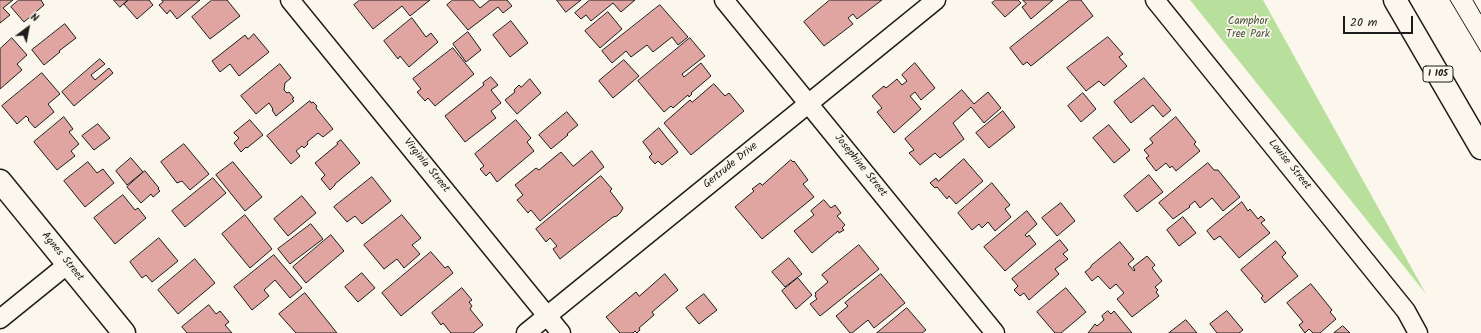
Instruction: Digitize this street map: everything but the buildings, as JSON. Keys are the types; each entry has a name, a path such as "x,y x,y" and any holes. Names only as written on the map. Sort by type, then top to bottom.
{"main road":[{"name":"I 105","path":"1395,0 1481,148"},
{"name":"Agnes Street","path":"0,181 124,333"}],"street":[{"name":"Virginia Street","path":"290,0 562,333"},
{"name":"Josephine Street","path":"724,0 995,333"},
{"name":"Gertrude Drive","path":"526,333 936,0"},
{"name":"Louise Street","path":"1155,0 1406,311 1418,333"},
{"path":"0,320 68,264"}],"green space":[{"name":"Camphor Tree Park","path":"1190,0 1263,0 1426,294"}],"tram line":[{"path":"1450,0 1481,52"},
{"path":"1473,0 1481,14"}]}
